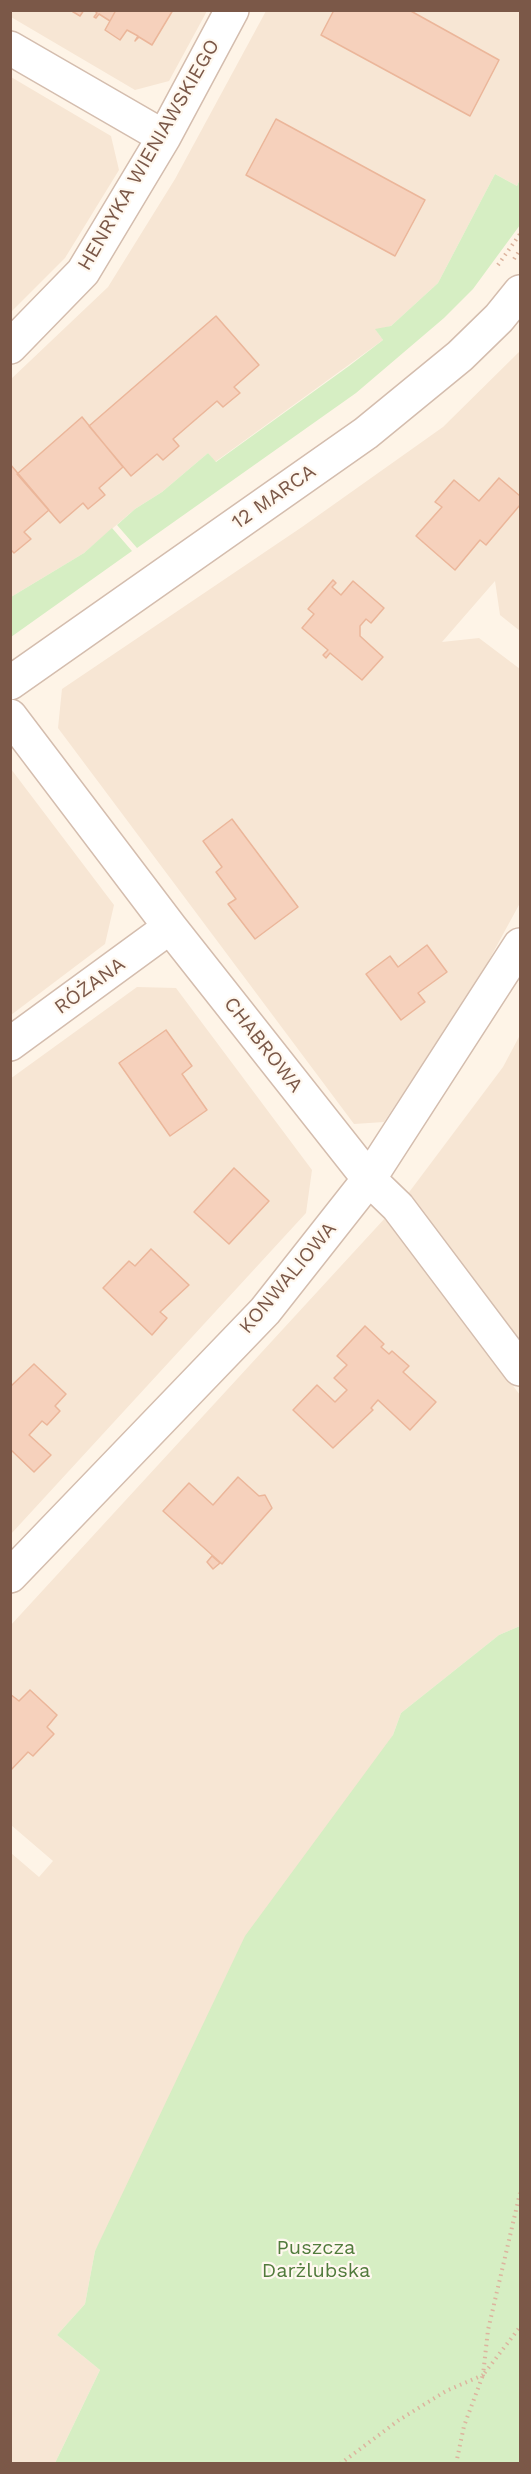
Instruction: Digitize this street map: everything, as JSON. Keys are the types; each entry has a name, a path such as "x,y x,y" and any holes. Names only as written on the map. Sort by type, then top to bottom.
{"street":[{"name":"HENRYKA WIENIAWSKIEGO","path":"10,347 83,272 164,137 232,10"},
{"path":"10,48 164,137"},
{"name":"12 MARCA","path":"10,683 366,433 460,356 499,318 520,292"},
{"name":"CHABROWA","path":"10,716 170,927 369,1179 398,1207 520,1369"},
{"name":"RÓŻANA","path":"10,1044 170,927"},
{"name":"KONWALIOWA","path":"10,1576 265,1311 369,1179 520,945"}],"path":[{"path":"495,267 520,234"},
{"path":"456,2463 464,2426 483,2375 488,2330 520,2193"},
{"path":"340,2463 399,2420 446,2391 483,2375 520,2328"}],"shaded area":[{"path":"11,10 207,11 169,81 135,90 11,17"},
{"path":"266,11 520,11 520,179 517,186 495,174 438,283 391,326 376,330 383,340 215,462 208,453 162,492 135,509 84,553 11,597 10,380 108,287 175,179"},
{"path":"11,77 111,136 119,170 65,258 11,312"},
{"path":"520,351 520,631 500,615 495,581 442,642 479,638 520,669 520,903 476,984 384,1122 354,1124 58,728 62,689 302,527 443,427"},
{"path":"11,769 114,905 105,944 11,1015"},
{"path":"137,987 176,988 312,1170 306,1213 11,1534 10,1079"},
{"path":"520,1035 520,1345 407,1195 503,1067"},
{"path":"386,1217 520,1395 520,1626 499,1635 401,1713 393,1735 95,2251 85,2304 57,2335 100,2370 55,2463 11,2463 11,1853 39,1877 53,1861 11,1825 10,1626"}],"green space":[{"path":"495,174 517,186 520,179 520,225 473,289 444,318 356,393 137,548 117,525 135,509 162,492 208,453 216,462 349,366 383,340 375,329 391,326 438,283"},
{"path":"112,528 132,551 11,637 11,597 84,553"},
{"name":"Puszcza Darżlubska","path":"520,1626 520,2463 55,2463 100,2370 57,2335 85,2304 95,2251 245,1936 393,1735 401,1713 499,1635"}],"building":[{"path":"70,10 84,10 80,16"},
{"path":"94,10 116,10 110,21 99,14 96,18 94,17 97,13"},
{"path":"116,10 173,10 152,45 139,37 135,41 138,36 127,30 120,40 105,30"},
{"path":"334,10 409,10 499,60 470,116 321,35"},
{"path":"276,119 425,200 395,256 246,175"},
{"path":"216,316 259,365 234,387 240,393 223,407 217,401 173,439 179,446 163,460 157,454 131,476 89,426"},
{"path":"82,417 123,467 99,488 105,495 88,509 83,503 60,523 17,474"},
{"path":"10,464 49,510 24,532 31,539 14,553 10,549"},
{"path":"499,478 520,496 520,505 486,545 480,540 455,570 416,536 442,507 435,502 454,480 479,501"},
{"path":"333,580 336,583 332,587 341,595 353,581 384,608 371,623 366,619 360,626 360,636 383,657 362,680 330,653 326,658 323,655 328,650 302,628 314,614 308,609"},
{"path":"232,819 298,907 255,939 228,904 236,899 216,872 222,867 203,841"},
{"path":"427,945 447,972 418,993 425,1002 401,1020 366,974 390,956 398,967"},
{"path":"166,1030 192,1066 182,1074 207,1110 170,1136 119,1063"},
{"path":"234,1168 269,1201 229,1244 194,1212"},
{"path":"151,1249 189,1285 160,1312 167,1318 152,1335 103,1288 129,1261 135,1266"},
{"path":"365,1326 384,1344 381,1347 389,1354 392,1351 409,1366 403,1372 436,1402 410,1430 378,1400 371,1408 373,1410 333,1448 293,1410 317,1385 335,1402 347,1390 334,1378 347,1365 337,1356"},
{"path":"34,1364 66,1394 55,1406 60,1411 47,1425 42,1421 29,1435 51,1455 34,1472 10,1449 10,1387"},
{"path":"238,1477 259,1496 265,1495 272,1508 222,1564 163,1511 189,1483 213,1505"},
{"path":"212,1556 220,1563 213,1569 207,1562"},
{"path":"30,1690 57,1715 47,1727 54,1734 33,1756 28,1752 10,1771 10,1694 19,1701"}]}
